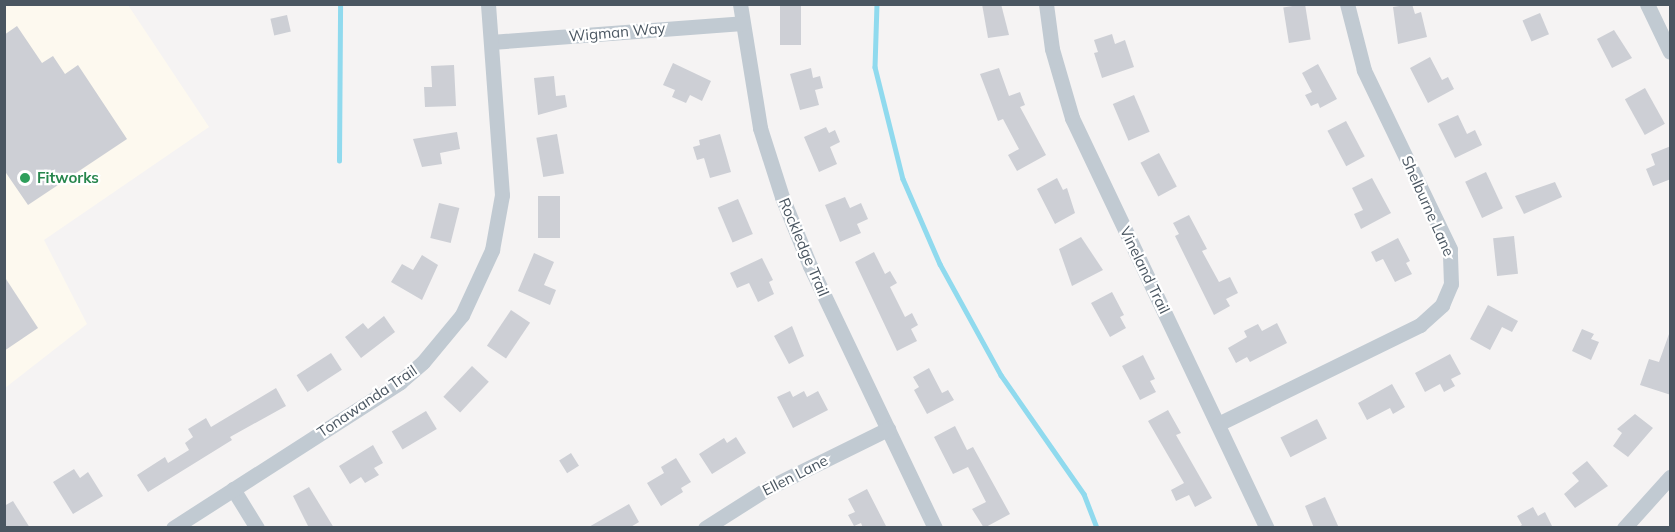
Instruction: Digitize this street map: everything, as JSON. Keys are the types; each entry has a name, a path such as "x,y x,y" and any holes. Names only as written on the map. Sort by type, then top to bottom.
{"street":[{"name":"Tonawanda Trail","path":"173,528 400,382 423,362 462,315 482,276 500,218 502,173 488,4"},
{"name":"Rockledge Trail","path":"740,4 760,128 782,197 810,266 935,528"},
{"name":"Vineland Trail","path":"1046,4 1052,49 1072,118 1267,528"},
{"name":"Shelburne Lane","path":"1218,424 1420,325 1442,305 1451,284 1450,249 1364,70 1347,4"},
{"path":"1647,4 1671,52"},
{"name":"Wigman Way","path":"491,42 742,23"},
{"name":"Ellen Lane","path":"705,528 768,488 888,429"},
{"path":"1624,528 1671,477"},
{"path":"232,489 257,528"}],"shaded area":[{"path":"5,5 128,5 209,127 44,240 87,324 5,388"}],"building":[{"path":"780,4 801,4 801,45 780,45"},
{"path":"982,4 1001,4 1009,35 988,38"},
{"path":"1305,4 1311,40 1289,43 1283,7"},
{"path":"1412,4 1415,14 1421,12 1427,37 1398,44 1393,7"},
{"path":"1540,13 1549,34 1531,42 1523,20"},
{"path":"287,15 291,32 274,35 270,19"},
{"path":"17,26 42,63 53,56 65,74 78,65 127,139 28,205 4,170 4,35"},
{"path":"1614,30 1632,58 1612,68 1597,39"},
{"path":"1112,34 1115,44 1125,40 1134,67 1102,78 1094,53 1098,52 1094,40"},
{"path":"1430,57 1442,80 1448,77 1454,89 1428,103 1410,68"},
{"path":"673,63 711,81 702,101 690,95 686,103 672,97 675,90 663,85"},
{"path":"1318,64 1337,99 1320,108 1318,103 1311,106 1305,95 1312,92 1302,73"},
{"path":"454,65 456,106 425,107 424,87 432,87 431,66"},
{"path":"811,68 813,78 820,76 823,88 815,90 819,105 800,110 790,74"},
{"path":"999,68 1009,96 1020,92 1025,105 1020,107 1046,155 1017,171 1008,155 1019,149 1003,119 998,121 980,74"},
{"path":"554,76 556,96 565,95 567,107 538,115 534,78"},
{"path":"1645,88 1665,124 1645,135 1625,99"},
{"path":"1134,95 1150,132 1128,141 1113,104"},
{"path":"1458,115 1467,134 1475,130 1482,145 1455,158 1438,124"},
{"path":"1346,121 1365,156 1346,166 1327,131"},
{"path":"826,127 829,133 835,130 840,142 830,147 837,164 819,172 804,137"},
{"path":"457,132 460,149 440,153 442,164 422,167 413,139"},
{"path":"557,134 564,173 543,177 536,138"},
{"path":"720,134 731,172 710,178 704,158 697,160 693,147 700,145 699,140"},
{"path":"1671,146 1671,179 1653,186 1646,169 1655,165 1651,154"},
{"path":"1159,153 1177,187 1158,196 1140,163"},
{"path":"1486,172 1503,208 1482,218 1465,182"},
{"path":"1057,178 1063,190 1067,188 1075,213 1055,224 1037,189"},
{"path":"1372,178 1391,213 1361,229 1354,214 1363,210 1352,188"},
{"path":"1555,182 1562,197 1524,214 1515,196"},
{"path":"538,196 560,196 560,238 538,238"},
{"path":"845,197 850,208 861,203 868,219 857,224 861,233 840,242 825,205"},
{"path":"738,199 753,234 733,243 718,208"},
{"path":"439,203 459,208 451,243 430,238"},
{"path":"1189,215 1207,249 1202,251 1219,282 1230,277 1238,293 1226,299 1230,306 1214,315 1175,236 1179,234 1173,223"},
{"path":"1514,236 1518,274 1497,276 1493,238"},
{"path":"1081,237 1103,270 1072,286 1059,249"},
{"path":"1398,238 1410,261 1406,263 1412,274 1395,282 1383,259 1376,262 1371,252"},
{"path":"874,252 885,274 890,271 897,283 890,287 905,317 912,313 918,325 911,329 917,341 897,351 855,262"},
{"path":"534,253 554,262 544,285 556,290 550,305 518,291"},
{"path":"422,255 438,265 422,300 391,282 402,264 413,270"},
{"path":"762,258 773,280 769,282 774,294 758,302 749,283 737,288 730,273"},
{"path":"4,276 38,328 4,351"},
{"path":"1112,292 1124,315 1120,317 1126,328 1110,337 1091,303"},
{"path":"1488,305 1518,321 1512,332 1502,327 1490,350 1470,339"},
{"path":"511,310 530,323 506,359 487,346"},
{"path":"384,316 395,332 361,358 345,337 363,323 368,329"},
{"path":"1277,323 1287,343 1250,362 1247,357 1236,363 1228,348 1247,337 1244,331 1258,324 1262,331"},
{"path":"792,326 804,356 789,364 774,336"},
{"path":"1582,329 1594,334 1591,339 1599,342 1591,360 1572,351"},
{"path":"1669,334 1671,334 1671,395 1640,385 1649,359 1659,362"},
{"path":"331,353 342,370 308,392 297,375"},
{"path":"1450,354 1461,374 1451,379 1455,386 1444,392 1440,384 1425,392 1415,373"},
{"path":"1143,355 1155,379 1150,381 1156,392 1140,400 1122,366"},
{"path":"472,366 489,382 460,412 443,397"},
{"path":"929,368 942,393 948,390 954,400 927,414 914,390 919,387 913,377"},
{"path":"1392,384 1405,407 1393,414 1390,408 1367,420 1358,403"},
{"path":"276,388 286,406 230,437 232,440 148,492 137,475 165,457 168,463 189,450 185,443 193,437 188,429 206,418 211,427"},
{"path":"790,391 793,397 804,391 807,397 818,391 828,410 793,428 777,397"},
{"path":"1168,410 1181,433 1176,435 1212,498 1195,507 1189,495 1176,501 1171,490 1184,483 1148,421"},
{"path":"426,411 437,429 403,450 392,432"},
{"path":"1635,414 1653,428 1628,457 1613,446 1622,433 1617,429"},
{"path":"1317,419 1327,439 1290,457 1280,438"},
{"path":"955,426 967,450 973,447 1010,514 984,528 972,509 986,502 968,467 953,474 934,437"},
{"path":"736,437 746,453 712,474 699,454 724,438 727,443"},
{"path":"373,445 383,463 374,468 379,475 365,483 361,477 350,484 339,466"},
{"path":"571,453 579,466 567,473 559,460"},
{"path":"676,458 691,482 681,488 683,492 661,506 647,483 664,473 661,467"},
{"path":"1587,461 1608,486 1575,508 1564,494 1579,481 1572,473"},
{"path":"74,469 80,478 88,472 103,496 73,514 53,482"},
{"path":"309,487 334,528 309,528 293,496"},
{"path":"867,489 887,528 863,528 861,523 854,526 848,515 855,512 848,499"},
{"path":"1325,497 1339,528 1314,528 1305,506"},
{"path":"13,501 30,528 4,528 4,506"},
{"path":"629,504 639,522 629,528 587,528"},
{"path":"1533,507 1538,516 1545,512 1553,528 1516,528 1522,525 1517,516"}],"waterway":[{"path":"339,161 340,4"},
{"path":"877,4 875,67 903,179 940,264 1001,375 1084,494 1097,528"}],"place":[{"name":"Fitworks","path":"25,178"}]}
